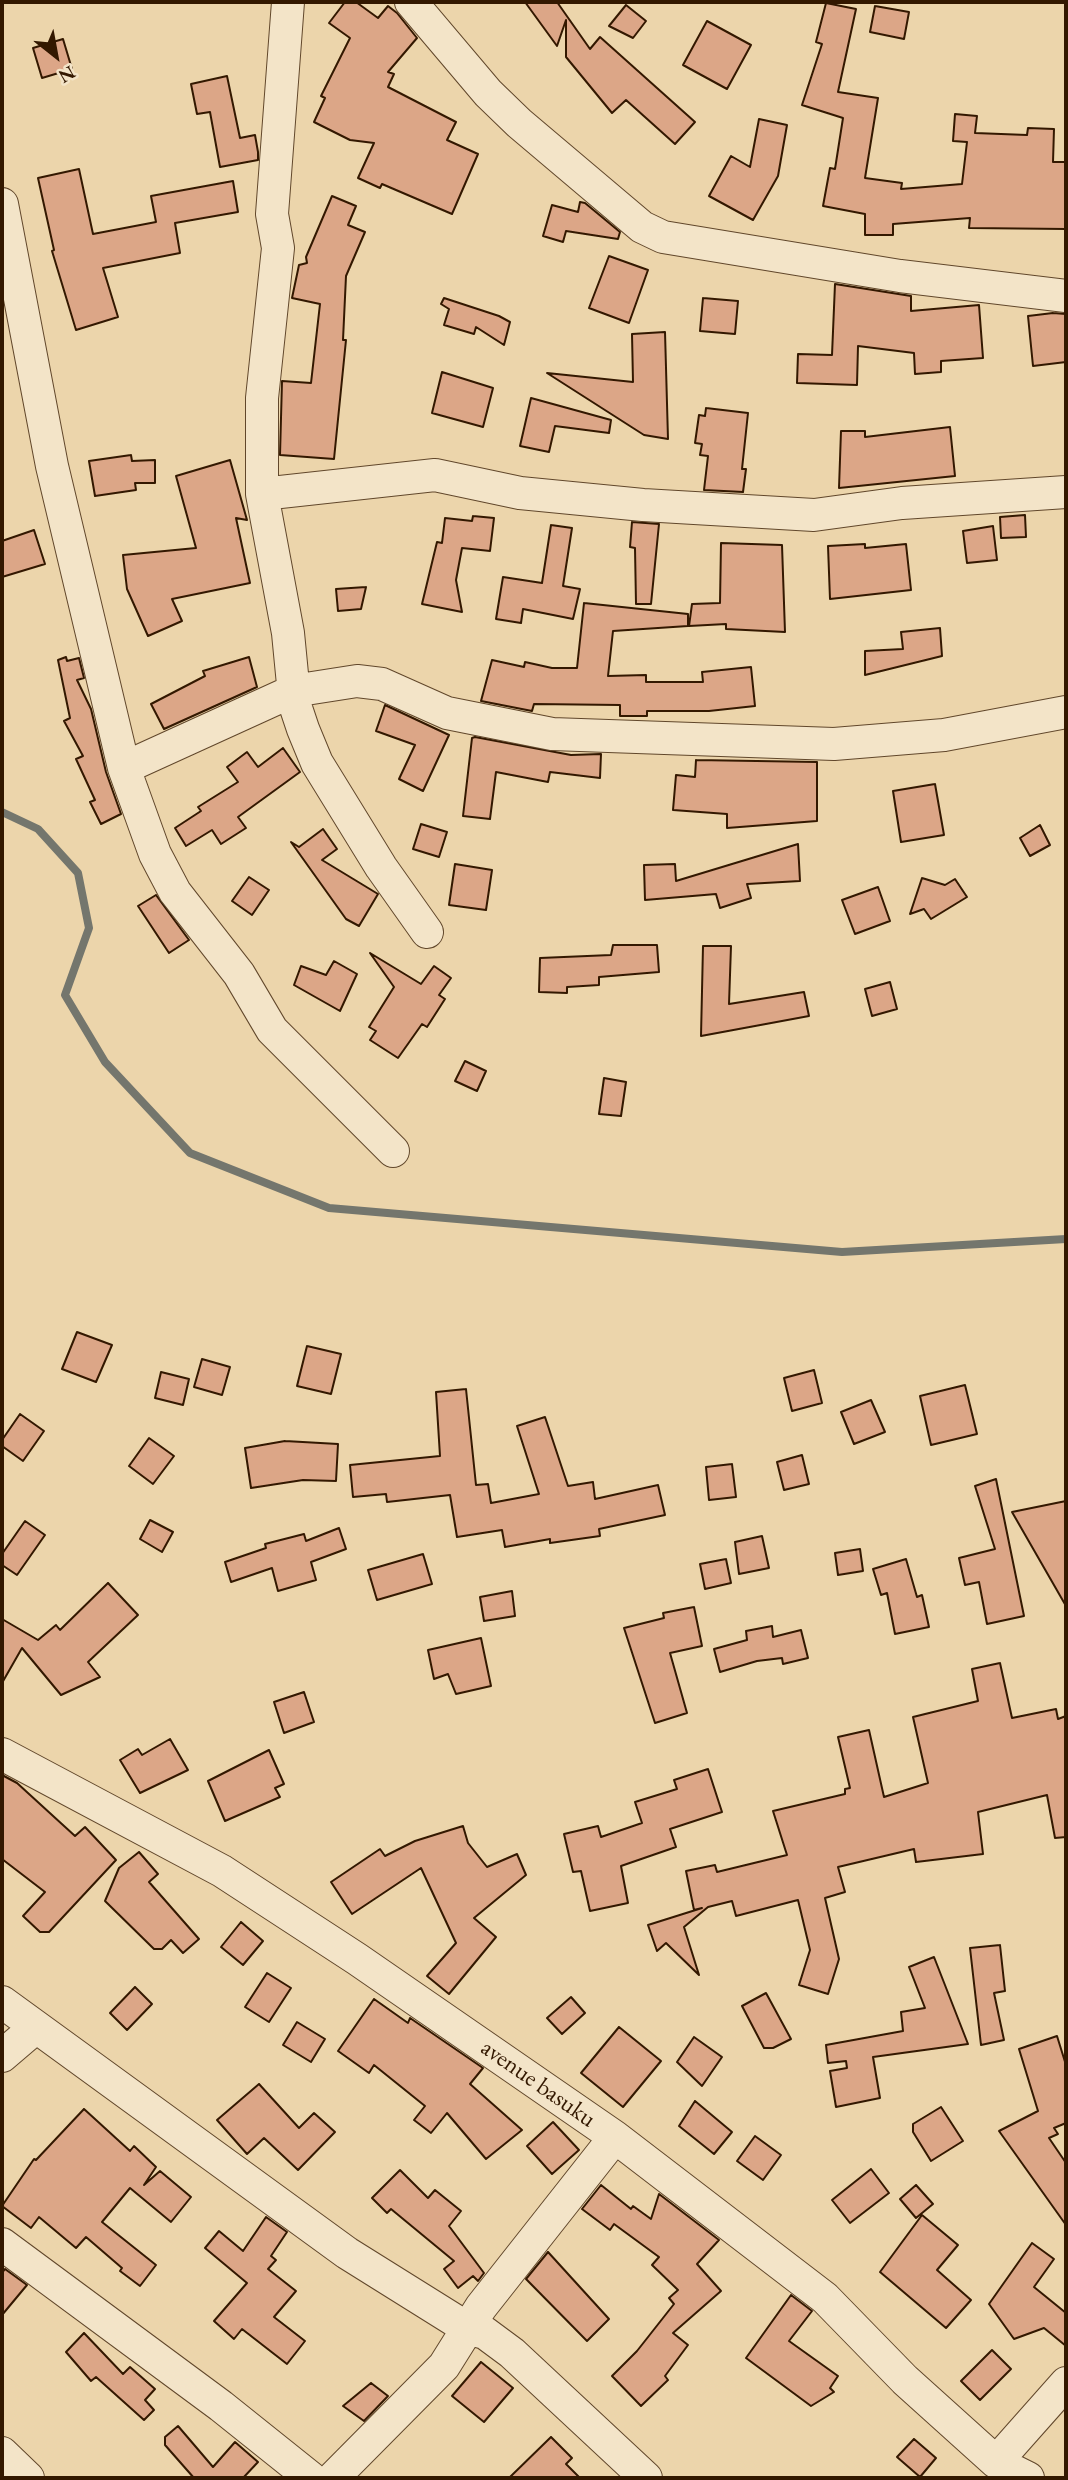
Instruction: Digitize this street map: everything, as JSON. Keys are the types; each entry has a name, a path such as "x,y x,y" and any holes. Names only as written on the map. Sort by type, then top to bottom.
{"street":[{"path":"288,2 272,214 278,248 262,398 262,494 288,633 293,691 303,729 317,763 381,867 427,932"},
{"path":"411,2 488,93 512,116 642,227 663,237 900,276 1066,296"},
{"path":"2,204 52,466 124,768 155,855 175,892 239,974 272,1030 393,1151"},
{"path":"262,494 435,475 520,493 643,505 814,515 902,503 1066,492"},
{"path":"124,768 293,691 357,681 382,684 447,713 552,734 801,744 944,735 1066,712"},
{"name":"avenue basuku","path":"2,1754 222,1871 357,1959 615,2137 825,2298 905,2380 996,2462 1028,2478"},
{"path":"2,2002 300,2221 467,2328 485,2333 512,2353 646,2478"},
{"path":"2,2056 36,2027"},
{"path":"333,2478 432,2380 467,2328 615,2137"},
{"path":"2,2244 221,2406 311,2478"},
{"path":"996,2462 1066,2383"},
{"path":"2,2453 28,2478"}],"building":[{"path":"345,2 356,2 378,18 388,6 397,13 417,38 388,72 394,74 388,87 456,122 447,140 478,154 452,214 382,184 380,188 358,178 374,143 350,140 314,122 325,98 321,96 350,38 329,23"},
{"path":"525,2 557,2 590,49 600,37 695,122 675,144 626,100 612,113 566,57 566,20 557,46"},
{"path":"826,3 856,9 838,92 878,98 865,178 902,183 901,189 962,184 967,142 953,141 955,114 977,116 975,133 1027,135 1028,128 1054,129 1053,162 1066,162 1066,229 969,228 970,218 893,224 893,235 865,235 865,214 823,206 830,168 835,169 843,118 802,105 822,44 816,42"},
{"path":"626,5 646,21 633,38 609,26"},
{"path":"875,6 909,12 904,39 870,32"},
{"path":"707,21 751,45 727,89 683,65"},
{"path":"63,39 72,69 42,78 33,48"},
{"path":"227,76 240,138 255,135 258,160 220,167 210,112 197,114 191,84"},
{"path":"759,119 787,125 778,176 753,220 709,196 731,156 750,167"},
{"path":"79,169 93,234 156,222 151,196 233,181 238,212 175,223 180,253 103,268 118,317 76,330 52,251 54,250 38,178"},
{"path":"332,196 356,206 348,225 365,232 346,276 343,340 346,340 334,459 280,455 282,381 311,383 320,304 292,298 299,265 307,263 306,257"},
{"path":"580,202 585,203 620,232 618,239 566,231 563,242 543,236 552,205 578,212"},
{"path":"609,256 648,270 629,323 589,308"},
{"path":"835,284 911,296 911,311 979,305 983,358 941,361 941,372 915,374 914,353 858,346 857,385 797,383 798,354 832,355"},
{"path":"444,298 510,322 504,345 476,327 474,334 444,325 449,309 441,304"},
{"path":"703,298 738,301 735,334 700,331"},
{"path":"1066,314 1066,362 1033,366 1028,316"},
{"path":"665,332 668,439 644,435 547,373 633,382 632,334"},
{"path":"442,372 493,388 483,427 432,413"},
{"path":"531,398 611,420 609,433 555,426 549,452 520,446"},
{"path":"706,408 748,413 742,469 746,469 743,492 704,490 708,456 700,455 702,444 695,443 699,415 705,416"},
{"path":"950,427 955,476 839,488 841,431 865,431 865,437"},
{"path":"131,455 132,461 155,460 155,483 135,483 136,490 95,496 89,461"},
{"path":"230,460 247,520 236,518 250,583 172,599 182,621 148,636 127,589 123,555 196,548 176,476"},
{"path":"1025,515 1026,537 1001,538 1000,517"},
{"path":"473,516 494,518 490,551 462,548 456,580 462,612 422,604 437,542 442,543 445,518 472,521"},
{"path":"632,522 659,524 651,604 636,604 635,548 630,547"},
{"path":"551,525 572,528 563,586 580,589 573,619 523,609 521,623 496,619 503,577 542,583"},
{"path":"993,526 997,560 967,563 963,531"},
{"path":"34,530 45,564 2,577 2,541"},
{"path":"721,543 782,545 785,632 726,629 726,624 689,626 692,604 720,603"},
{"path":"865,544 865,548 906,544 911,590 830,599 828,546"},
{"path":"366,587 361,609 338,611 336,589"},
{"path":"584,603 688,614 688,626 613,631 608,676 646,675 646,682 703,682 702,672 751,667 755,706 709,711 647,711 647,716 620,716 620,705 534,704 532,711 481,701 492,660 524,667 525,662 552,668 577,668"},
{"path":"940,628 942,656 865,675 865,651 903,649 901,632"},
{"path":"66,657 67,661 79,658 84,678 77,680 91,709 106,772 121,814 101,824 90,802 95,800 76,759 83,756 64,721 70,718 58,660"},
{"path":"249,657 257,687 164,729 151,704 205,676 203,671"},
{"path":"385,705 449,735 423,791 399,779 415,745 376,731"},
{"path":"472,738 571,755 601,754 600,778 550,772 548,782 496,772 490,819 463,816"},
{"path":"283,748 300,772 238,817 246,828 221,844 212,830 186,846 175,828 201,811 198,807 238,782 227,767 247,752 258,767"},
{"path":"696,760 817,762 817,821 727,828 727,814 673,810 676,775 695,777"},
{"path":"935,784 944,835 901,842 893,791"},
{"path":"421,824 447,832 439,857 413,849"},
{"path":"1040,825 1050,845 1030,856 1020,838"},
{"path":"323,829 337,849 322,860 378,894 359,926 346,919 291,842 299,847"},
{"path":"798,844 800,881 747,884 751,898 720,908 716,894 645,900 644,865 675,864 676,881"},
{"path":"455,864 492,870 486,910 449,905"},
{"path":"249,877 269,890 252,915 232,901"},
{"path":"922,878 945,885 955,879 967,897 931,919 924,909 910,914"},
{"path":"878,887 890,921 855,934 842,900"},
{"path":"156,895 189,940 169,953 138,906"},
{"path":"613,945 657,945 659,972 599,977 599,985 567,987 567,993 539,992 540,958 611,955"},
{"path":"703,946 731,946 729,1004 804,992 809,1016 701,1036"},
{"path":"370,953 421,984 434,966 451,978 439,995 445,999 427,1027 422,1024 398,1058 370,1040 376,1031 369,1027 394,987"},
{"path":"334,961 357,974 340,1011 294,985 301,966 326,975"},
{"path":"890,982 897,1009 872,1016 865,989"},
{"path":"465,1061 486,1071 477,1091 455,1081"},
{"path":"604,1078 626,1082 621,1116 599,1114"},
{"path":"77,1332 112,1345 96,1382 62,1369"},
{"path":"307,1346 341,1354 331,1394 297,1386"},
{"path":"202,1359 230,1367 222,1395 194,1387"},
{"path":"814,1370 822,1403 792,1411 784,1378"},
{"path":"161,1372 189,1379 183,1405 155,1398"},
{"path":"965,1385 977,1434 931,1445 920,1396"},
{"path":"466,1389 476,1485 488,1484 491,1503 539,1494 517,1426 545,1417 568,1486 593,1482 595,1499 658,1485 665,1515 599,1529 600,1536 550,1543 550,1539 505,1547 502,1530 457,1537 450,1495 387,1502 386,1494 353,1497 350,1465 440,1456 436,1392"},
{"path":"871,1400 885,1432 854,1444 841,1412"},
{"path":"20,1414 44,1431 23,1461 2,1446 2,1440"},
{"path":"149,1438 174,1456 153,1484 129,1466"},
{"path":"285,1441 338,1444 336,1481 303,1480 251,1488 245,1448"},
{"path":"802,1455 809,1484 784,1490 777,1462"},
{"path":"732,1464 736,1497 709,1500 706,1467"},
{"path":"996,1479 1024,1616 987,1624 979,1582 965,1585 959,1558 995,1549 975,1486"},
{"path":"1066,1501 1066,1606 1012,1512"},
{"path":"150,1520 173,1532 162,1552 140,1539"},
{"path":"25,1521 45,1535 17,1575 2,1565 2,1554"},
{"path":"339,1528 346,1549 311,1562 316,1580 278,1591 272,1568 231,1582 225,1562 266,1548 265,1544 304,1534 306,1541"},
{"path":"762,1536 769,1568 739,1574 735,1542"},
{"path":"860,1549 863,1571 838,1575 835,1553"},
{"path":"423,1554 432,1584 377,1600 368,1570"},
{"path":"726,1559 731,1583 705,1589 700,1564"},
{"path":"906,1559 917,1597 922,1595 929,1627 895,1634 887,1593 881,1595 873,1569"},
{"path":"108,1583 138,1615 88,1662 100,1677 61,1695 22,1648 2,1683 2,1619 38,1640 56,1625 60,1630"},
{"path":"512,1591 515,1616 484,1621 480,1597"},
{"path":"694,1607 702,1646 670,1653 687,1713 655,1723 624,1628 664,1618 663,1613"},
{"path":"772,1626 773,1637 801,1630 808,1658 783,1664 782,1658 757,1661 720,1672 714,1649 747,1640 746,1631"},
{"path":"481,1638 491,1686 456,1694 448,1674 434,1679 428,1650"},
{"path":"1000,1663 1012,1718 1056,1709 1058,1719 1066,1716 1066,1837 1055,1838 1047,1795 978,1812 983,1854 916,1862 914,1849 838,1867 845,1892 825,1898 839,1959 828,1994 799,1985 810,1950 798,1900 736,1916 732,1901 708,1907 684,1927 699,1975 666,1943 657,1951 648,1925 702,1908 694,1910 686,1871 715,1865 717,1872 787,1855 773,1811 845,1794 845,1789 850,1788 838,1737 869,1730 884,1797 928,1783 913,1717 978,1701 972,1669"},
{"path":"304,1692 314,1722 284,1733 274,1702"},
{"path":"170,1739 188,1770 140,1793 120,1760 138,1749 142,1755"},
{"path":"269,1750 284,1784 275,1788 280,1797 225,1821 208,1781"},
{"path":"708,1769 722,1812 670,1829 676,1847 621,1866 628,1903 590,1911 581,1871 573,1872 564,1834 598,1826 601,1837 642,1823 635,1802 677,1789 674,1780"},
{"path":"2,1775 17,1783 75,1836 85,1827 116,1860 49,1932 40,1932 23,1916 45,1892 2,1859"},
{"path":"463,1826 468,1843 487,1867 517,1854 526,1875 474,1918 496,1937 449,1994 427,1976 456,1943 421,1868 352,1914 331,1882 380,1849 385,1856 415,1841"},
{"path":"139,1852 158,1874 149,1882 199,1939 183,1953 171,1940 162,1949 154,1949 105,1901 119,1868"},
{"path":"241,1922 263,1941 243,1965 221,1947"},
{"path":"1000,1945 1005,1991 994,1993 1004,2040 981,2045 970,1948"},
{"path":"934,1957 968,2044 873,2057 880,2098 836,2107 830,2071 847,2068 846,2061 828,2063 826,2045 903,2031 901,2012 925,2008 909,1967"},
{"path":"267,1973 291,1988 269,2022 245,2007"},
{"path":"135,1987 152,2004 127,2030 110,2013"},
{"path":"766,1993 791,2039 773,2048 764,2048 742,2006"},
{"path":"571,1997 585,2013 562,2034 547,2018"},
{"path":"374,1999 408,2023 410,2018 483,2068 470,2084 522,2130 486,2159 447,2113 431,2133 414,2120 425,2106 374,2065 369,2073 338,2051"},
{"path":"297,2022 325,2039 311,2062 283,2045"},
{"path":"619,2027 661,2061 623,2107 581,2073"},
{"path":"1057,2036 1066,2065 1066,2123 1054,2128 1058,2134 1049,2138 1066,2163 1066,2225 999,2131 1038,2111 1019,2049"},
{"path":"694,2037 722,2057 702,2086 677,2062"},
{"path":"259,2084 299,2128 314,2113 335,2132 298,2170 264,2138 247,2154 217,2120"},
{"path":"695,2101 732,2132 714,2154 679,2126"},
{"path":"941,2107 963,2141 931,2161 913,2132 913,2124"},
{"path":"84,2109 130,2151 134,2146 156,2167 144,2185 160,2171 191,2197 171,2222 130,2188 102,2222 156,2265 140,2286 120,2271 122,2268 86,2237 76,2248 39,2217 31,2228 2,2206 34,2159 36,2160"},
{"path":"553,2122 579,2150 552,2174 527,2146"},
{"path":"755,2136 781,2155 763,2180 737,2161"},
{"path":"871,2169 889,2193 850,2223 832,2200"},
{"path":"400,2170 428,2198 435,2190 461,2211 449,2226 484,2273 478,2281 473,2276 458,2288 444,2269 454,2261 391,2209 387,2213 372,2198"},
{"path":"601,2185 631,2209 633,2206 651,2219 659,2194 719,2240 697,2264 721,2291 673,2333 688,2345 665,2376 668,2380 641,2406 612,2376 637,2351 674,2304 669,2298 678,2290 652,2265 659,2257 614,2224 610,2230 582,2209"},
{"path":"916,2185 933,2204 916,2218 900,2199"},
{"path":"922,2215 958,2245 937,2270 971,2300 946,2328 880,2272"},
{"path":"266,2217 287,2232 271,2256 276,2260 268,2269 296,2291 274,2317 305,2341 287,2364 242,2329 234,2339 214,2321 247,2283 205,2248 219,2231 243,2251"},
{"path":"1032,2243 1054,2259 1034,2287 1066,2313 1066,2346 1044,2328 1014,2339 989,2304"},
{"path":"548,2252 609,2319 587,2341 526,2279"},
{"path":"5,2269 27,2285 2,2315 2,2273"},
{"path":"791,2295 812,2311 789,2341 838,2376 830,2388 834,2392 811,2406 746,2358"},
{"path":"84,2333 123,2374 130,2367 155,2389 145,2400 154,2410 144,2420 96,2377 91,2381 66,2352"},
{"path":"992,2350 1011,2369 980,2400 961,2381"},
{"path":"481,2362 513,2388 484,2422 452,2396"},
{"path":"371,2383 388,2396 364,2421 343,2406"},
{"path":"178,2426 213,2467 235,2442 258,2462 243,2478 194,2478 165,2445 165,2437"},
{"path":"551,2437 572,2458 566,2464 580,2478 509,2478"},
{"path":"914,2439 936,2458 920,2477 897,2457"}],"waterway":[{"path":"2,812 38,829 78,873 89,928 65,995 105,1062 190,1153 329,1208 842,1252 1066,1239"}]}
